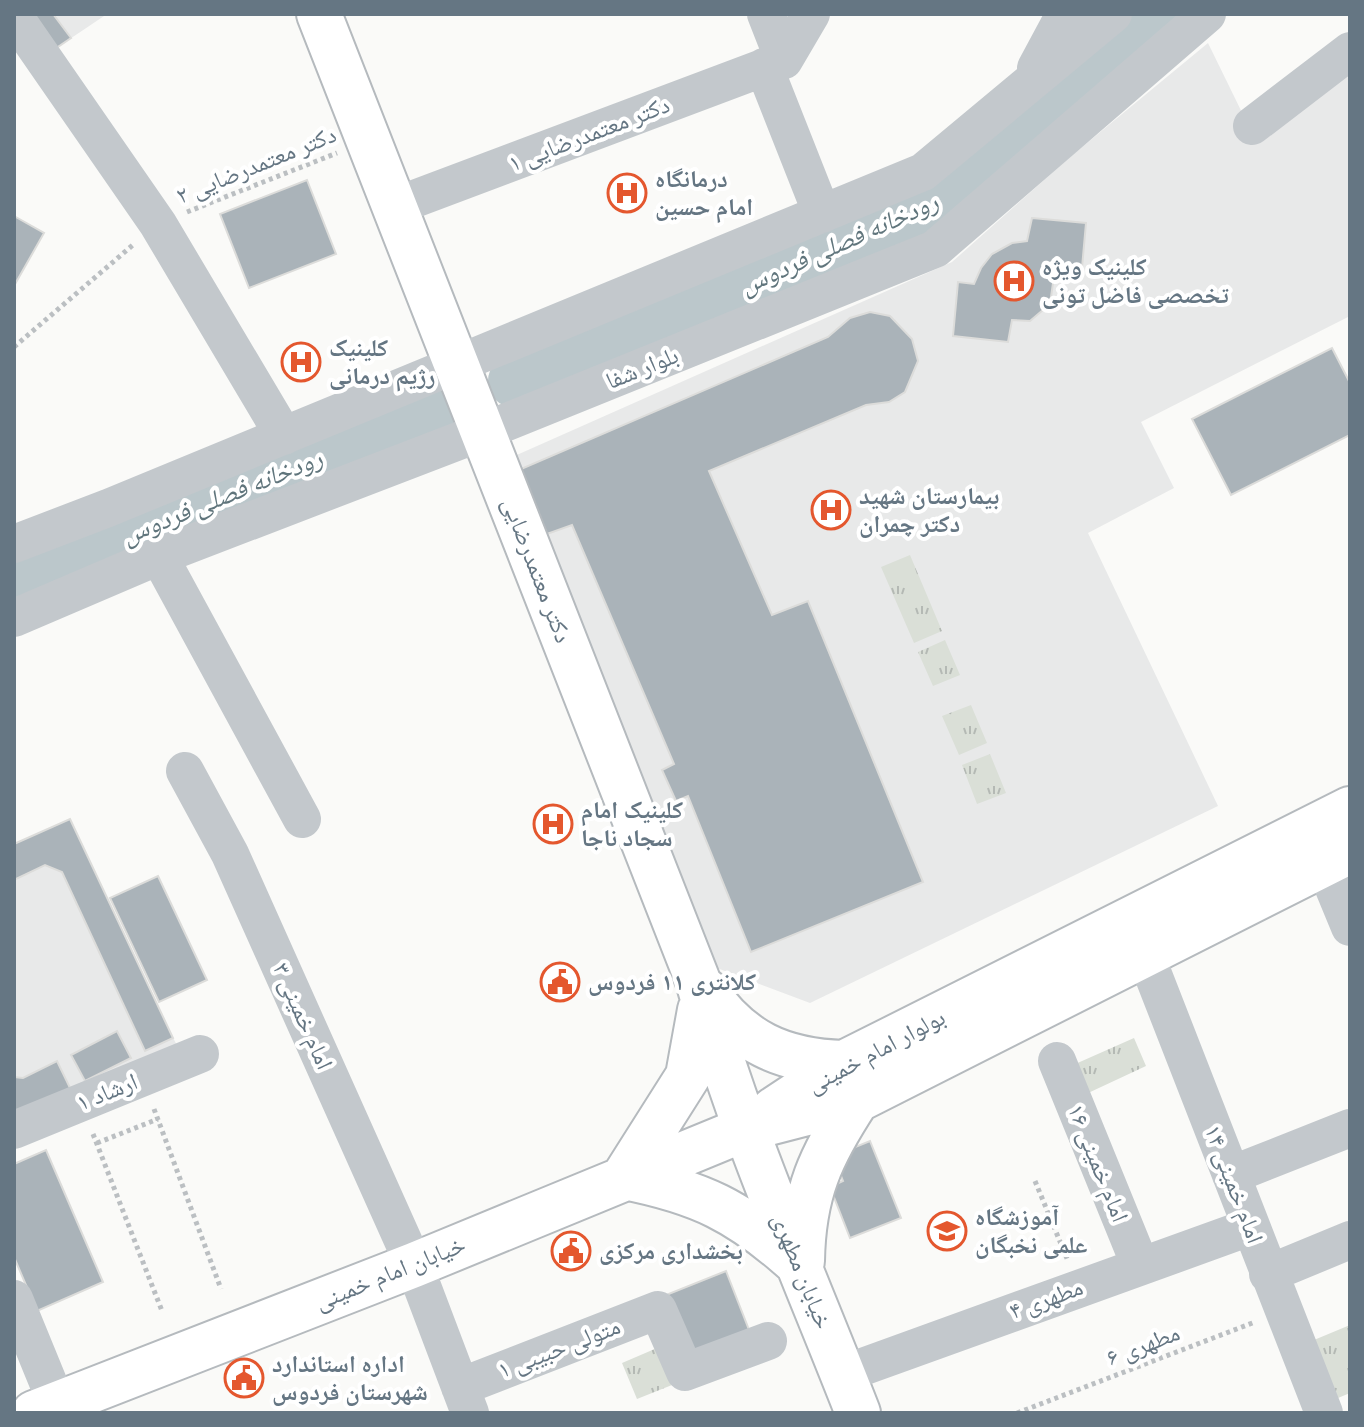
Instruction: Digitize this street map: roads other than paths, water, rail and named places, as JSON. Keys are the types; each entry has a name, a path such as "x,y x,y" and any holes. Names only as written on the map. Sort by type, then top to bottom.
{"main road":[{"name":"دکتر معتمد‌رضایی","path":"319,14 698,981 720,1059 745,1129"},
{"name":"بولوار امام خمینی","path":"745,1129 850,1082 1006,1004 1350,809"},
{"name":"بولوار امام خمینی","path":"1006,1004 1145,954 1337,858"},
{"path":"698,981 720,1013 751,1039 850,1082 810,1187 802,1227 802,1267"},
{"path":"698,981 700,1013 688,1076 624,1177 707,1199 761,1231 802,1267"},
{"name":"خیابان امام خمینی","path":"45,1408 414,1265 745,1129"},
{"name":"خیابان مطهری","path":"745,1129 851,1394"}],"street":[{"path":"766,14 774,64 822,214"},
{"path":"774,64 811,14"},
{"path":"1027,84 1065,14"},
{"path":"14,544 923,172 1113,14"},
{"name":"بلوار شفا","path":"14,618 159,556 482,432 935,249 1207,14"},
{"path":"14,16 158,224 284,436"},
{"path":"1252,126 1350,51"},
{"name":"دکتر معتمدرضایی ۱","path":"393,207 774,64"},
{"path":"159,556 302,819"},
{"name":"امام خمینی ۳","path":"185,771 230,854 414,1265 465,1400"},
{"path":"1337,858 1350,927"},
{"name":"امام خمینی ۱۴","path":"1145,954 1283,1311 1340,1411"},
{"name":"ارشاد ۱","path":"14,1130 200,1054"},
{"name":"امام خمینی ۱۶","path":"1057,1061 1140,1265"},
{"path":"1231,1175 1350,1128"},
{"name":"مطهری ۴","path":"851,1394 1079,1287 1250,1227"},
{"path":"1268,1274 1350,1240"},
{"path":"14,1299 45,1408"},
{"name":"متولی حبیبی ۱","path":"465,1400 658,1310 685,1372 768,1341"}],"waterway":[{"name":"رودخانه فصلی فردوس","path":"515,381 870,237 931,207 991,163 1164,14"},
{"name":"رودخانه فصلی فردوس","path":"14,579 431,413"}],"place":[{"name":"درمانگاه امام حسین","path":"627,193"},
{"name":"کلینیک ویژه تخصصی فاضل تونی","path":"1014,281"},
{"name":"کلینیک رژیم درمانی","path":"301,362"},
{"name":"بیمارستان شهید دکتر چمران","path":"831,510"},
{"name":"کلینیک امام سجاد ناجا","path":"553,824"},
{"name":"کلانتری ۱۱ فردوس","path":"560,982"},
{"name":"آموزشگاه علمی نخبگان","path":"947,1231"},
{"name":"بخشداری مرکزی","path":"571,1251"},
{"name":"اداره استاندارد شهرستان فردوس","path":"244,1378"}]}
